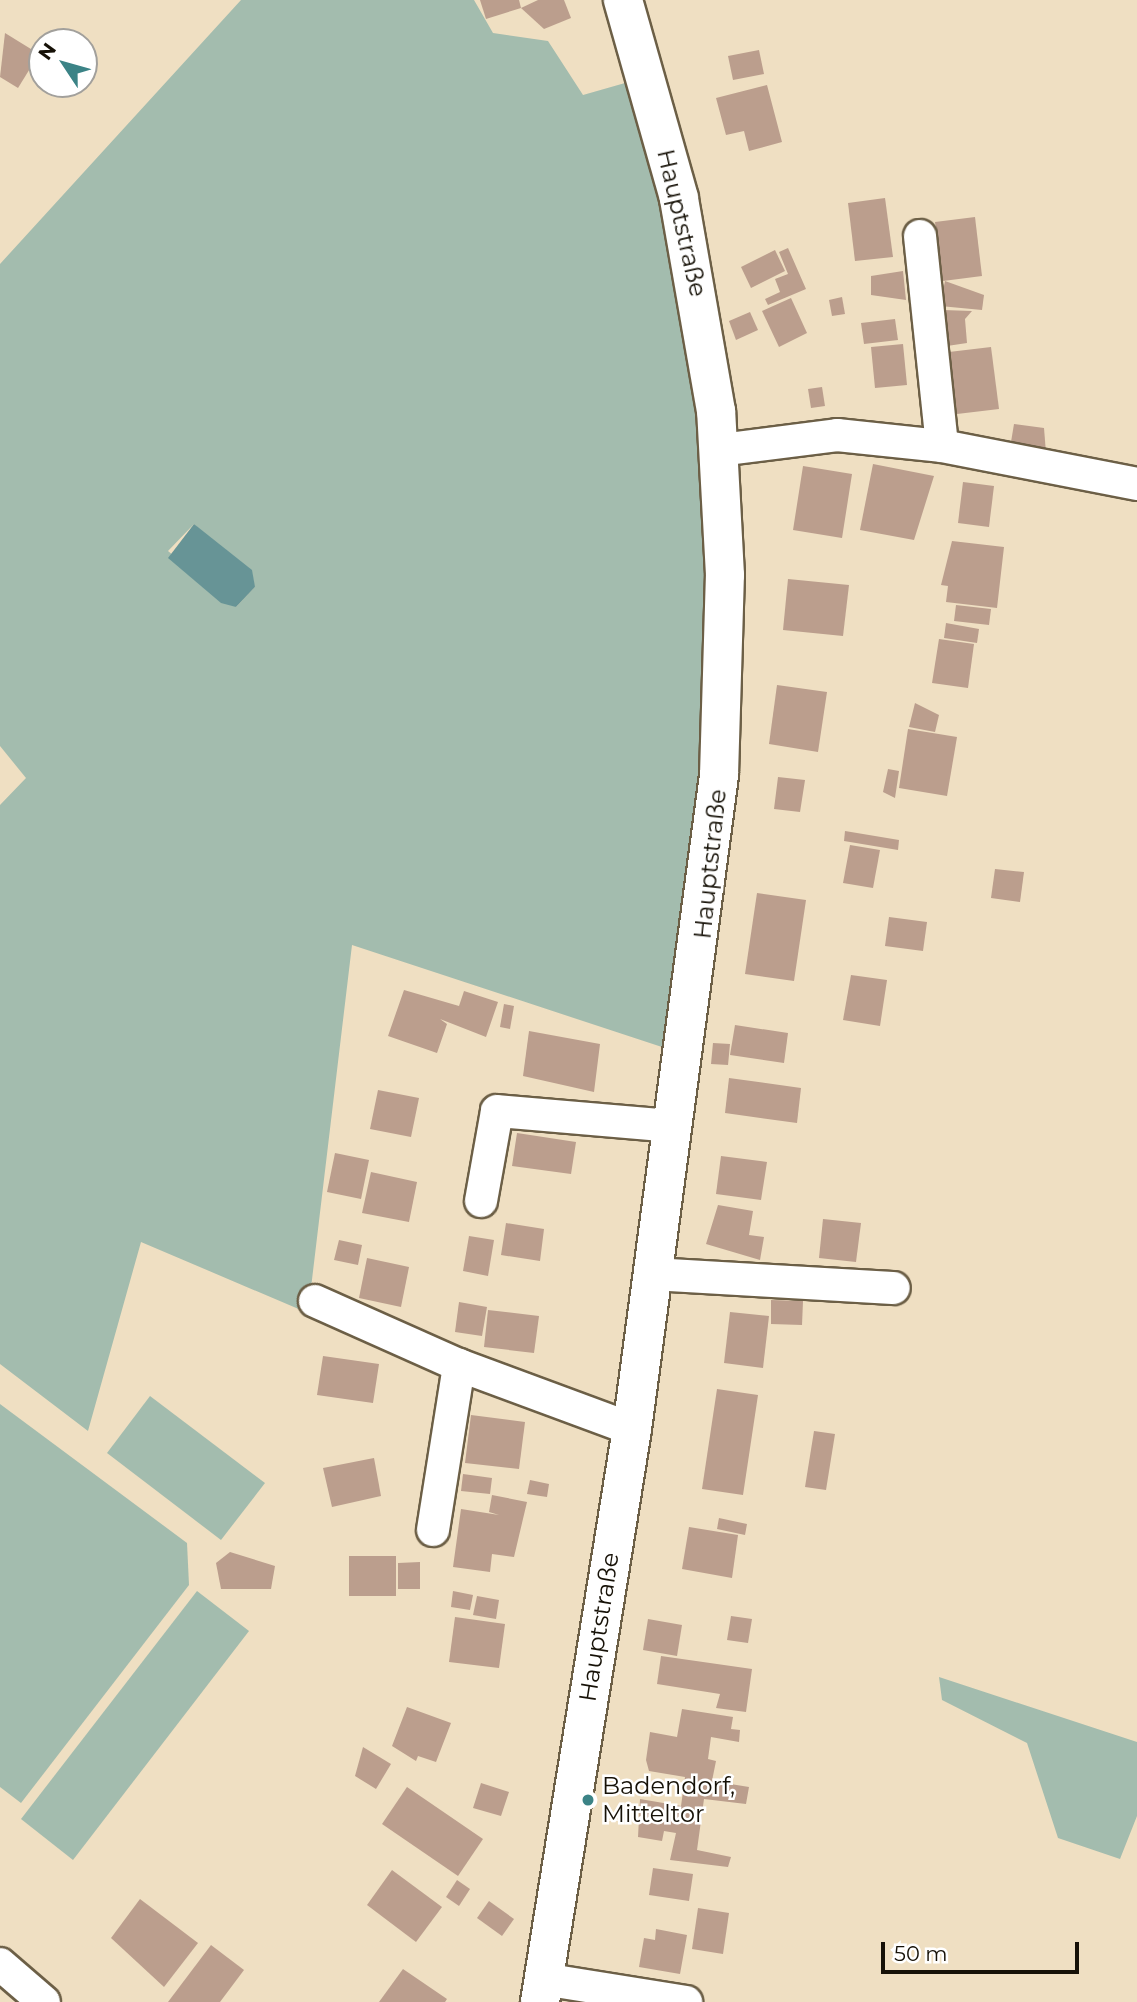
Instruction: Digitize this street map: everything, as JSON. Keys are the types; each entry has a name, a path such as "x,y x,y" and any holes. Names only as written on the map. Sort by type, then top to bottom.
{"main road":[{"name":"Hauptstraße","path":"541,1991 632,1429 719,775 725,575 720,450 679,198 623,0"}],"street":[{"path":"920,236 942,446"},
{"path":"720,450 837,435 942,446 1137,484"},
{"path":"481,1201 497,1111 672,1126"},
{"path":"651,1274 894,1288"},
{"path":"315,1301 459,1364 632,1429"},
{"path":"433,1530 459,1364"},
{"path":"0,1964 44,2002"},
{"name":"Hauptstraße","path":"541,1991 686,2002"}],"green space":[{"path":"241,0 474,0 493,33 548,41 583,95 632,81 662,202 698,413 708,575 701,773 665,1048 352,945 308,1313 141,1242 88,1431 0,1364 0,805 26,778 0,746 0,264","holes":["194,524 255,587 236,607 168,551"]},
{"path":"150,1396 265,1483 221,1540 107,1453"},
{"path":"0,1404 187,1543 189,1585 21,1803 0,1787"},
{"path":"197,1591 249,1631 73,1860 21,1819"},
{"path":"939,1677 1137,1742 1137,1816 1120,1859 1058,1838 1027,1743 942,1700"}],"water":[{"path":"194,524 252,570 255,587 236,607 221,603 168,558"}],"building":[{"path":"480,0 519,0 521,8 486,19"},
{"path":"538,0 564,0 571,18 544,29 521,8"},
{"path":"5,33 28,47 28,72 18,88 0,77"},
{"path":"759,50 764,74 733,80 728,56"},
{"path":"767,85 782,142 749,151 744,131 726,135 716,98"},
{"path":"885,198 893,257 855,261 848,203"},
{"path":"975,217 982,276 943,281 935,222"},
{"path":"788,248 806,289 768,305 765,299 780,292 775,279 788,274 779,252"},
{"path":"775,250 785,271 751,288 741,267"},
{"path":"903,271 906,300 871,295 871,276"},
{"path":"945,281 984,295 982,310 940,306"},
{"path":"842,297 845,314 832,316 829,300"},
{"path":"791,298 807,333 779,347 762,311"},
{"path":"943,310 972,311 965,319 967,343 947,346"},
{"path":"750,312 758,330 736,340 729,321"},
{"path":"895,319 898,340 864,344 861,323"},
{"path":"903,344 907,385 875,388 871,347"},
{"path":"991,347 999,409 957,414 949,352"},
{"path":"822,387 825,406 811,408 808,389"},
{"path":"1014,424 1044,428 1046,453 1010,448"},
{"path":"873,464 934,476 914,540 860,530"},
{"path":"803,466 852,474 842,538 793,530"},
{"path":"963,482 994,486 989,527 958,523"},
{"path":"952,541 1004,547 997,608 946,602 948,586 941,585"},
{"path":"788,579 849,585 843,636 783,630"},
{"path":"956,605 991,609 989,625 954,621"},
{"path":"946,623 979,629 977,643 944,638"},
{"path":"939,639 974,644 968,688 932,683"},
{"path":"777,685 827,692 818,752 769,744"},
{"path":"915,703 939,715 935,732 909,727"},
{"path":"908,729 957,737 947,796 899,788"},
{"path":"888,769 899,771 895,798 883,792"},
{"path":"778,777 805,780 800,812 774,809"},
{"path":"845,831 899,840 898,850 844,841"},
{"path":"850,845 880,850 873,888 843,883"},
{"path":"995,869 1024,872 1020,902 991,898"},
{"path":"757,893 806,900 794,981 745,974"},
{"path":"889,917 927,922 923,951 885,946"},
{"path":"851,975 887,980 880,1026 843,1020"},
{"path":"404,990 459,1006 464,991 498,1002 486,1037 440,1019 447,1024 437,1053 388,1036"},
{"path":"504,1004 514,1006 510,1029 500,1027"},
{"path":"735,1025 788,1033 784,1063 730,1055"},
{"path":"529,1031 600,1044 594,1092 523,1076"},
{"path":"713,1043 730,1044 728,1065 711,1064"},
{"path":"729,1078 801,1088 797,1123 725,1113"},
{"path":"378,1090 419,1098 411,1137 370,1129"},
{"path":"517,1133 576,1142 571,1174 512,1166"},
{"path":"335,1153 369,1160 361,1199 327,1192"},
{"path":"721,1156 767,1162 761,1200 716,1194"},
{"path":"371,1172 417,1182 409,1222 362,1213"},
{"path":"718,1205 753,1211 749,1235 764,1237 760,1260 706,1244"},
{"path":"823,1219 861,1223 856,1262 819,1258"},
{"path":"506,1223 544,1229 540,1261 501,1255"},
{"path":"469,1236 494,1240 488,1276 463,1271"},
{"path":"339,1240 362,1245 358,1265 334,1260"},
{"path":"367,1258 409,1267 401,1307 359,1298"},
{"path":"771,1300 803,1301 802,1325 771,1324"},
{"path":"459,1302 487,1307 482,1336 455,1332"},
{"path":"488,1310 539,1316 534,1353 484,1347"},
{"path":"730,1312 769,1316 763,1368 724,1363"},
{"path":"323,1356 379,1364 373,1403 317,1395"},
{"path":"717,1389 758,1395 743,1495 702,1489"},
{"path":"471,1415 525,1422 519,1469 465,1463"},
{"path":"814,1431 835,1434 826,1490 805,1487"},
{"path":"374,1458 381,1496 332,1507 323,1468"},
{"path":"463,1474 492,1478 490,1494 461,1491"},
{"path":"530,1480 549,1484 547,1497 527,1494"},
{"path":"492,1495 527,1502 514,1557 492,1554 490,1572 453,1567 461,1509 499,1515 489,1512"},
{"path":"719,1518 747,1524 745,1535 717,1529"},
{"path":"689,1527 738,1535 732,1578 682,1569"},
{"path":"230,1552 275,1566 271,1589 221,1589 216,1563"},
{"path":"349,1556 396,1556 396,1596 349,1596"},
{"path":"420,1562 420,1589 398,1589 398,1563"},
{"path":"453,1591 473,1595 470,1610 451,1607"},
{"path":"477,1596 499,1600 496,1619 473,1615"},
{"path":"731,1616 752,1619 748,1643 727,1640"},
{"path":"455,1617 505,1624 499,1668 449,1662"},
{"path":"648,1619 682,1625 677,1656 643,1650"},
{"path":"661,1656 752,1669 746,1712 716,1708 720,1694 657,1684"},
{"path":"407,1707 451,1723 436,1762 418,1756 416,1761 392,1746"},
{"path":"682,1709 733,1717 731,1729 740,1730 739,1742 711,1737 708,1759 716,1761 712,1781 749,1787 746,1804 704,1799 697,1850 731,1857 728,1867 670,1860 676,1833 664,1831 662,1841 638,1837 640,1799 681,1806 685,1777 649,1771 646,1760 650,1732 677,1737"},
{"path":"363,1747 391,1764 376,1789 355,1776"},
{"path":"481,1783 509,1792 501,1816 473,1808"},
{"path":"407,1787 483,1839 458,1876 382,1824"},
{"path":"653,1868 693,1874 689,1901 649,1895"},
{"path":"392,1870 442,1907 416,1942 367,1905"},
{"path":"457,1880 470,1889 459,1906 446,1897"},
{"path":"140,1899 198,1943 164,1987 111,1938"},
{"path":"489,1901 514,1919 502,1936 477,1918"},
{"path":"698,1908 729,1913 723,1954 692,1949"},
{"path":"656,1929 687,1935 680,1974 639,1967 644,1938 655,1940"},
{"path":"211,1945 244,1970 220,2002 168,2002"},
{"path":"403,1969 447,1999 445,2002 379,2002"}],"place":[{"name":"Badendorf, Mitteltor","path":"588,1800"}]}
